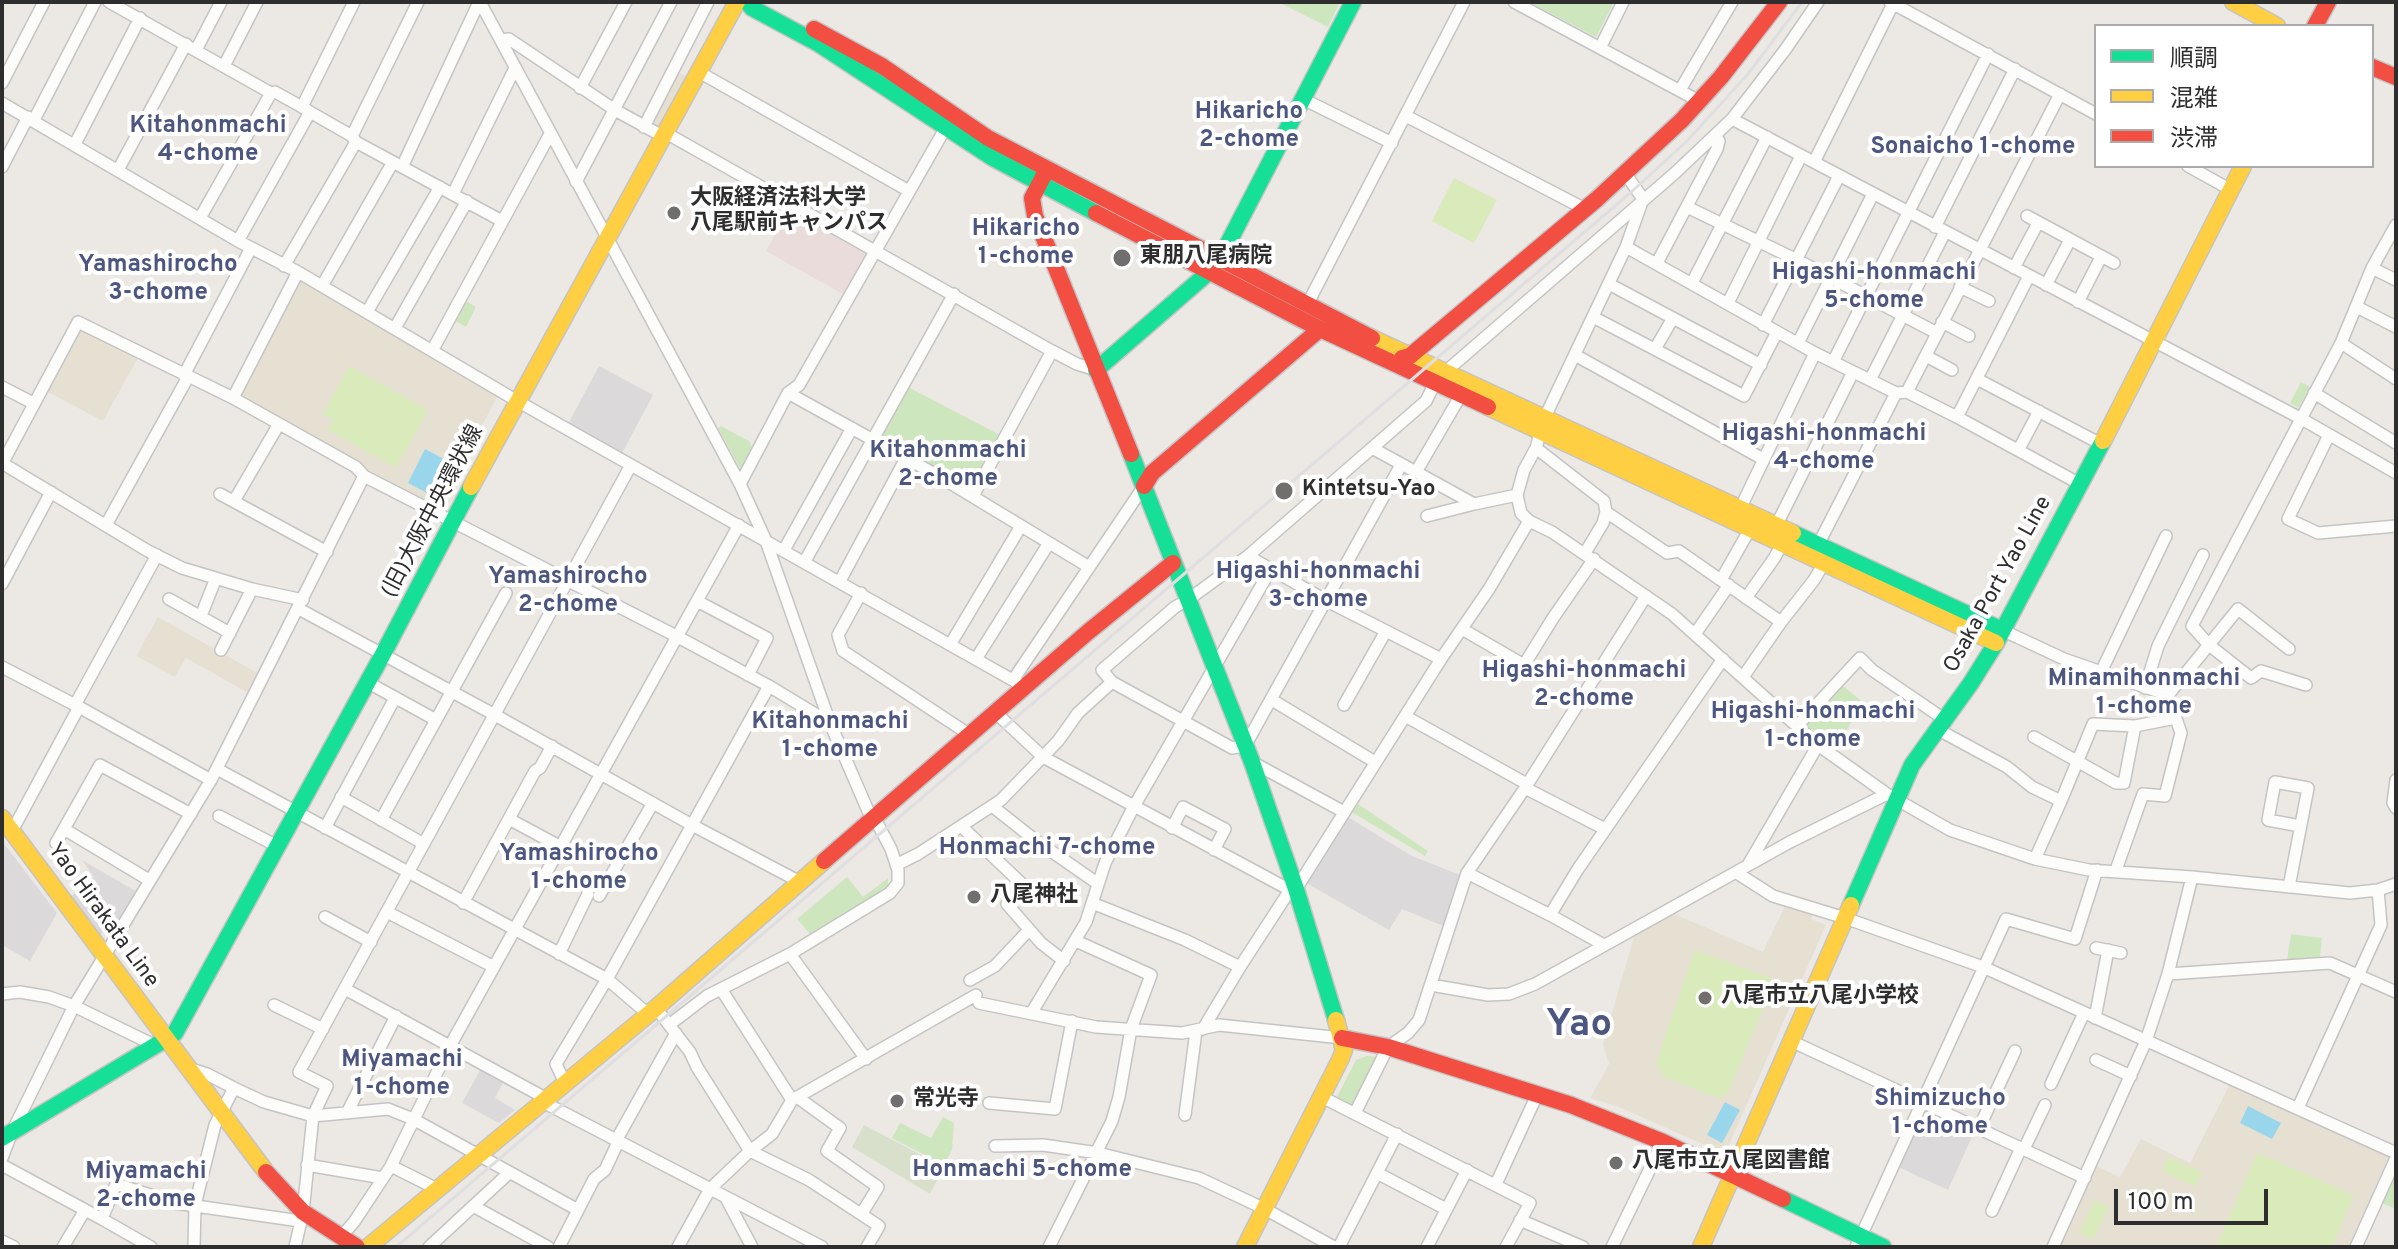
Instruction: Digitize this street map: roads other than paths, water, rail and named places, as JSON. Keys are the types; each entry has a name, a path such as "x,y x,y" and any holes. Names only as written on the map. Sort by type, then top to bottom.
{"street":[{"path":"2,83 44,2"},
{"path":"2,167 95,2"},
{"path":"109,2 271,93 275,92 306,109 502,221"},
{"path":"118,170 221,2"},
{"path":"224,66 257,2"},
{"path":"238,241 306,109 354,2"},
{"path":"284,266 354,139 418,2"},
{"path":"480,2 740,484 766,541 830,723 873,818 891,849 898,883 890,893 790,954 707,996 672,1029 605,1170 594,1179 559,1247"},
{"path":"322,286 398,164 480,2"},
{"path":"580,88 626,2"},
{"path":"576,182 671,2"},
{"path":"644,127 708,2"},
{"name":"(旧)大阪中央環状線","path":"161,1042 175,1033 737,2"},
{"path":"747,2 752,8 819,44 946,127 1214,266 1320,329 1389,361 1440,378 1540,433 1740,509 1999,636"},
{"path":"763,2 882,66 1043,177"},
{"path":"1096,370 1214,266 1353,2"},
{"path":"1307,305 1464,2"},
{"path":"1600,48 1623,2"},
{"path":"1680,90 1732,2"},
{"path":"1389,361 1410,356 1625,173 1699,101 1779,2"},
{"path":"1344,812 1248,754 1112,682 1102,670 1175,607 1248,556 1426,401 1440,378 1715,135 1732,119 1818,2"},
{"path":"2233,2 2273,24"},
{"path":"2316,24 2328,2"},
{"path":"1518,3 1699,101"},
{"path":"1814,162 1892,3 2094,113"},
{"path":"75,144 140,18"},
{"path":"501,40 509,39 644,127 665,135 875,250 1052,351 1096,370"},
{"path":"1833,362 1988,54"},
{"path":"453,194 515,68"},
{"path":"2374,68 2396,77"},
{"path":"1870,380 1903,315 2015,69"},
{"path":"699,72 909,191"},
{"path":"200,218 271,93"},
{"path":"1818,545 1901,392 1926,356 2060,94"},
{"path":"1303,99 1392,143"},
{"path":"2,103 519,402 1019,684"},
{"path":"1406,116 1585,209"},
{"path":"1732,119 2300,418 2396,473"},
{"path":"740,484 788,393 799,385 946,127"},
{"path":"432,351 550,134"},
{"path":"1657,263 1717,149 1719,141 1715,135"},
{"path":"1692,283 1767,137"},
{"path":"1728,303 1801,156"},
{"path":"2192,168 2231,190"},
{"name":"Osaka Port Yao Line","path":"1701,1247 1845,918 1891,797 1971,683 1999,636 2242,168"},
{"path":"1625,173 1643,199"},
{"path":"1763,325 1839,176"},
{"path":"1043,177 1032,198 1035,216 1216,666 1342,1038 1344,1050 1340,1060 1245,1247"},
{"path":"367,312 440,187"},
{"path":"1798,343 1873,194"},
{"path":"1643,199 1626,247 1524,470 1517,495 1521,513 1529,521 1552,532 1646,596 1695,634 1818,745 1891,797 1950,830 2035,859 2097,870 2350,893 2378,890 2396,884"},
{"path":"395,328 467,201"},
{"path":"1687,207 1903,315 1969,336"},
{"path":"2027,216 2114,263"},
{"path":"2014,268 2038,223"},
{"path":"2306,685 2261,671 2251,678 2209,645 2192,626 2341,343 2372,268 2396,225"},
{"path":"2046,285 2070,240"},
{"path":"1626,247 1815,353 1957,417 2080,484"},
{"path":"106,525 251,248"},
{"path":"2078,302 2101,257"},
{"path":"1214,266 1307,305 1410,356 1461,395 1824,563 1999,636 2168,695"},
{"path":"2372,268 2396,280"},
{"path":"233,398 298,272"},
{"path":"1957,417 2029,276"},
{"path":"1609,284 1761,365"},
{"path":"1960,287 1989,301"},
{"path":"805,561 954,294"},
{"path":"2357,307 2396,327"},
{"path":"1593,317 1744,396 1777,332"},
{"path":"1655,349 1673,318"},
{"path":"802,883 383,654 301,605 182,568 2,463 78,322 233,398 356,467 364,476 678,637 830,723"},
{"path":"368,1247 652,1011 996,713 1019,684 1089,567 1152,473 1320,329"},
{"path":"2341,343 2396,379"},
{"path":"973,496 1052,351"},
{"path":"1740,509 1815,353"},
{"path":"1575,355 1763,459"},
{"path":"1926,356 1952,370"},
{"path":"1776,526 1853,372"},
{"path":"1977,379 2101,444"},
{"path":"2,387 33,403"},
{"path":"788,393 973,496 1089,567"},
{"path":"2314,393 2396,443"},
{"path":"1416,472 1461,395"},
{"path":"2019,449 2039,411"},
{"path":"234,501 279,424"},
{"path":"784,550 852,428"},
{"path":"1462,629 1524,665 1589,556 1603,523 1606,512 1604,501 1540,433"},
{"path":"2329,435 2288,519 2318,533 2396,526"},
{"path":"1372,448 1474,504"},
{"path":"840,581 906,458"},
{"path":"295,1247 302,1216 313,1116 327,1086 299,1072 631,465"},
{"path":"1248,754 1272,700 1401,465"},
{"path":"2,1158 7,1135 74,1006 214,775 364,476"},
{"path":"2,584 51,492"},
{"path":"220,494 327,552"},
{"path":"1427,516 1517,495"},
{"path":"1606,512 1667,553 1679,551 1781,622"},
{"path":"1185,1115 1199,1030 1490,587 1529,521"},
{"path":"340,1238 391,1166 450,1046 739,525"},
{"path":"950,645 1021,526"},
{"path":"1695,634 1725,583 1750,529"},
{"path":"2101,672 2166,536"},
{"path":"976,659 1049,543"},
{"path":"1746,598 1782,543"},
{"path":"7,825 77,706 157,555"},
{"path":"2145,688 2158,646 2203,555"},
{"path":"1248,556 1327,601 1441,659"},
{"path":"1019,684 1173,563"},
{"path":"1743,677 1824,563"},
{"path":"1032,1012 1086,922 1097,883 1133,808 1271,569"},
{"path":"201,616 216,578"},
{"path":"221,650 252,589"},
{"path":"381,820 506,593"},
{"path":"861,593 838,635 843,651 970,735"},
{"path":"1355,1113 1388,1047 1408,1033 1419,1020 1467,873 1646,596"},
{"path":"169,599 230,633"},
{"path":"697,601 767,638 748,675"},
{"path":"2168,695 2238,609 2289,649"},
{"path":"1344,705 1386,631"},
{"path":"1797,726 1860,658 1940,724 2032,787 2061,801"},
{"path":"1550,915 1605,829 1723,659"},
{"path":"2,667 214,775 295,812 607,979 672,1029 690,1052 750,1151 809,1180 879,1226 867,1247"},
{"path":"367,682 436,720"},
{"path":"896,865 1001,800 1043,757 1078,713 1112,682"},
{"path":"565,1083 556,1064 607,979 769,686"},
{"path":"2116,870 2143,794 2165,796 2181,733 2168,695"},
{"path":"325,828 395,698"},
{"path":"1272,700 1375,762"},
{"path":"996,713 1043,757 1133,808 1293,889"},
{"path":"1405,716 1605,829"},
{"path":"2035,859 2093,724 2135,726 2176,718"},
{"path":"2034,737 2116,783 2124,783 2135,726"},
{"path":"1748,866 1818,745"},
{"path":"463,903 535,771 540,768 552,746"},
{"path":"56,843 100,765 191,814"},
{"path":"2396,780 2393,803 2396,808"},
{"path":"2289,887 2308,788 2275,782 2268,820 2300,826"},
{"path":"341,797 424,844"},
{"path":"1431,985 1488,995 1509,994 1558,972 1748,866 1891,797"},
{"path":"559,954 653,803"},
{"path":"992,806 1097,883"},
{"path":"1172,828 1183,807 1225,829 1214,850"},
{"path":"219,816 277,846"},
{"path":"509,819 561,847"},
{"name":"Yao Hirakata Line","path":"7,825 104,957 161,1042 188,1069 302,1216 357,1247"},
{"path":"961,826 1023,885 1007,904 1041,943 1064,961"},
{"path":"64,829 149,880"},
{"path":"1858,1242 2006,919 2075,939 2097,870"},
{"path":"1467,873 1604,945"},
{"path":"1737,873 1773,896 1983,967 2298,1108 2396,1156 2356,1247"},
{"path":"2053,1247 2146,1041 2168,974 2192,877"},
{"path":"2298,1108 2381,925 2378,890"},
{"path":"1092,903 1185,940 1240,967"},
{"path":"387,912 494,967"},
{"path":"325,917 371,942"},
{"path":"970,980 995,966 1029,930"},
{"path":"1049,1247 1112,1121 1131,1029 1151,975 1076,941"},
{"path":"2051,1084 2090,1015 2108,950"},
{"path":"790,954 866,1059"},
{"path":"2168,974 2330,963 2396,992"},
{"path":"345,989 545,1100 822,1247"},
{"path":"721,989 794,1098 840,1128 827,1151 878,1187 862,1213"},
{"path":"2,994 20,992 49,997 161,1042"},
{"path":"678,1247 710,1189 772,1134 794,1098 978,999 1096,1027 1182,1033 1219,1025 1342,1038 1388,1047 1571,1105 1663,1142 1858,1242 1883,1247"},
{"path":"274,1005 323,1029"},
{"path":"347,1113 396,1016"},
{"path":"989,1103 1055,1109 1072,1021"},
{"path":"1791,1041 2085,1178"},
{"path":"7,1135 161,1042"},
{"path":"1979,1128 2015,1051"},
{"path":"2096,1060 2131,1076"},
{"path":"188,1069 207,1074 264,1102 313,1116 388,1109 413,1119 578,1210"},
{"path":"194,1247 195,1205 215,1125 234,1088"},
{"path":"1496,1184 1537,1095"},
{"path":"1322,1097 1530,1203 1506,1247"},
{"path":"1992,1211 2045,1105"},
{"path":"995,1146 1043,1145 1098,1153 1199,1178 1337,1247 1397,1134"},
{"path":"1612,1247 1663,1142"},
{"path":"2,1165 151,1247"},
{"path":"307,1165 383,1178"},
{"path":"391,1166 437,1189"},
{"path":"1427,1247 1467,1170"},
{"path":"429,1247 509,1173"},
{"path":"1377,1173 1446,1209"},
{"path":"102,1219 116,1184 175,1203 302,1216"},
{"path":"725,1196 752,1247"},
{"path":"473,1206 548,1247"},
{"path":"63,1247 85,1210"},
{"path":"1520,1220 1583,1247"},
{"path":"2,1241 14,1247"}],"water":[{"path":"425,449 444,459 427,493 408,483"},
{"path":"1725,1102 1740,1110 1722,1143 1707,1135"},
{"path":"2248,1106 2281,1123 2272,1139 2240,1123"}],"railway":[{"path":"396,1247 1629,194 1687,141 1748,74 1802,2"}],"place":[{"name":"大阪経済法科大学 八尾駅前キャンパス","path":"674,213"},
{"name":"東朋八尾病院","path":"1122,258"},
{"name":"Kintetsu-Yao","path":"1284,491"},
{"name":"八尾神社","path":"974,897"},
{"name":"八尾市立八尾小学校","path":"1705,998"},
{"name":"常光寺","path":"897,1101"},
{"name":"八尾市立八尾図書館","path":"1616,1163"}],"district":[{"name":"Hikaricho 2-chome","path":"1249,127"},
{"name":"Kitahonmachi 4-chome","path":"208,141"},
{"name":"Sonaicho 1-chome","path":"1973,148"},
{"name":"Hikaricho 1-chome","path":"1026,244"},
{"name":"Yamashirocho 3-chome","path":"158,280"},
{"name":"Higashi-honmachi 5-chome","path":"1874,288"},
{"name":"Higashi-honmachi 4-chome","path":"1824,449"},
{"name":"Kitahonmachi 2-chome","path":"948,466"},
{"name":"Higashi-honmachi 3-chome","path":"1318,587"},
{"name":"Yamashirocho 2-chome","path":"568,592"},
{"name":"Higashi-honmachi 2-chome","path":"1584,686"},
{"name":"Minamihonmachi 1-chome","path":"2144,694"},
{"name":"Higashi-honmachi 1-chome","path":"1813,727"},
{"name":"Kitahonmachi 1-chome","path":"830,737"},
{"name":"Honmachi 7-chome","path":"1047,849"},
{"name":"Yamashirocho 1-chome","path":"579,869"},
{"name":"Yao","path":"1579,1027"},
{"name":"Miyamachi 1-chome","path":"402,1075"},
{"name":"Shimizucho 1-chome","path":"1940,1114"},
{"name":"Honmachi 5-chome","path":"1022,1171"},
{"name":"Miyamachi 2-chome","path":"146,1187"}]}
